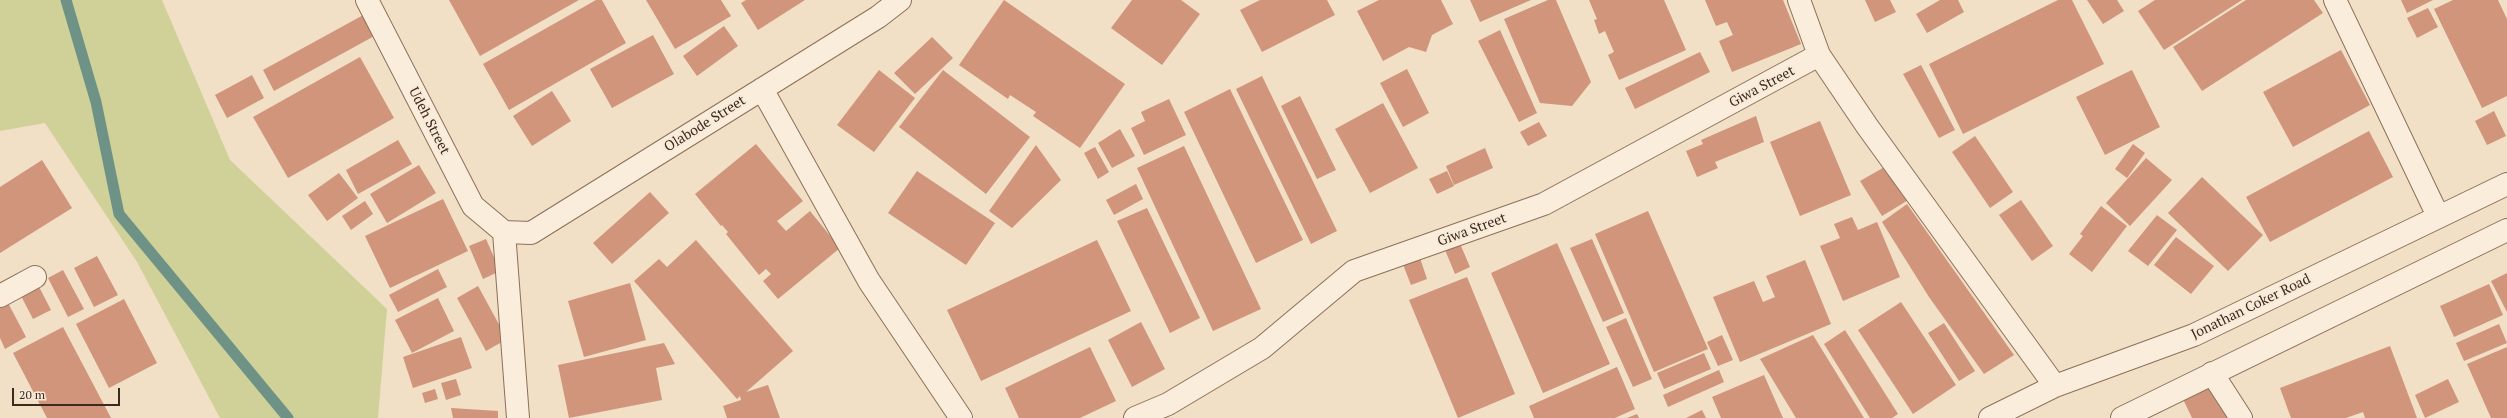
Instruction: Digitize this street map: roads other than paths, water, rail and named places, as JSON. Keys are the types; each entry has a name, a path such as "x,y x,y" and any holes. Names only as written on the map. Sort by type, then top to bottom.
{"street":[{"name":"Udeh Street","path":"367,0 473,206 504,232"},
{"name":"Olabode Street","path":"504,232 532,233 762,88 874,8 900,0"},
{"path":"1799,0 1820,55 1867,126 2055,386"},
{"path":"2335,0 2438,216"},
{"name":"Giwa Street","path":"1135,418 1168,404 1262,348 1354,271 1544,204 1820,55"},
{"path":"762,88 869,282 961,418"},
{"name":"Jonathan Coker Road","path":"1990,418 2055,386 2194,335 2507,184"},
{"path":"2122,418 2507,230"},
{"path":"504,232 518,418"},
{"path":"0,296 35,277"},
{"path":"2212,374 2241,418"}],"waterway":[{"path":"66,0 96,102 119,214 288,418"}]}
